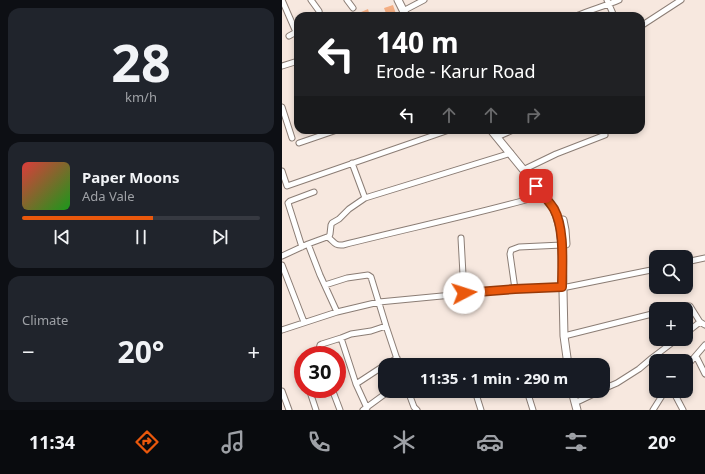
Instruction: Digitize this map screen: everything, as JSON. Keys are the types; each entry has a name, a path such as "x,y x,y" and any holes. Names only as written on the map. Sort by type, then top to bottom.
{"main road":[{"path":"393,0 402,12"},
{"path":"398,0 402,12"},
{"path":"498,134 554,208 557,217 562,245 568,358"},
{"path":"498,134 553,201 563,220 567,246 565,287"},
{"path":"567,335 572,358"},
{"path":"574,398 577,410"},
{"path":"578,398 581,410"}],"street":[{"path":"282,0 294,25"},
{"path":"311,0 318,12"},
{"path":"347,0 353,8"},
{"path":"406,12 424,0"},
{"path":"587,12 608,2 619,0"},
{"path":"645,23 681,0"},
{"path":"608,2 612,12"},
{"path":"289,36 294,33"},
{"path":"282,66 294,62"},
{"path":"282,107 292,138"},
{"path":"299,143 325,134"},
{"path":"282,171 287,186 437,134"},
{"path":"527,168 556,154 605,135"},
{"path":"329,237 332,223 365,198 511,153"},
{"path":"352,163 365,198"},
{"path":"302,247 288,203 314,192"},
{"path":"329,237 336,244 343,245 502,207 544,195"},
{"path":"282,256 308,244 329,237"},
{"path":"461,238 464,293"},
{"path":"308,244 337,312"},
{"path":"515,289 510,254 511,250 519,247 562,245"},
{"path":"693,261 705,258"},
{"path":"282,265 304,322"},
{"path":"282,330 337,312 379,302 464,293 565,287 649,270"},
{"path":"325,285 347,278 370,275 397,358"},
{"path":"693,310 702,324 693,328"},
{"path":"567,335 649,315"},
{"path":"320,346 351,334 371,331 386,326"},
{"path":"341,338 365,409 379,398"},
{"path":"693,359 705,345"},
{"path":"610,386 639,369 668,346"},
{"path":"696,356 705,374"},
{"path":"356,384 378,370"},
{"path":"282,391 284,403 290,410"},
{"path":"311,398 316,410"},
{"path":"335,398 340,410"},
{"path":"410,398 414,409"},
{"path":"477,398 481,410"},
{"path":"529,398 533,410"},
{"path":"578,401 585,398"},
{"path":"653,410 661,398"},
{"path":"677,398 683,410"}],"building":[{"path":"393,5 395,12 386,12 384,8"},
{"path":"368,9 369,12 361,12"}],"route":[{"path":"464,293 562,287 562,245 559,223 554,208 536,186"}]}
